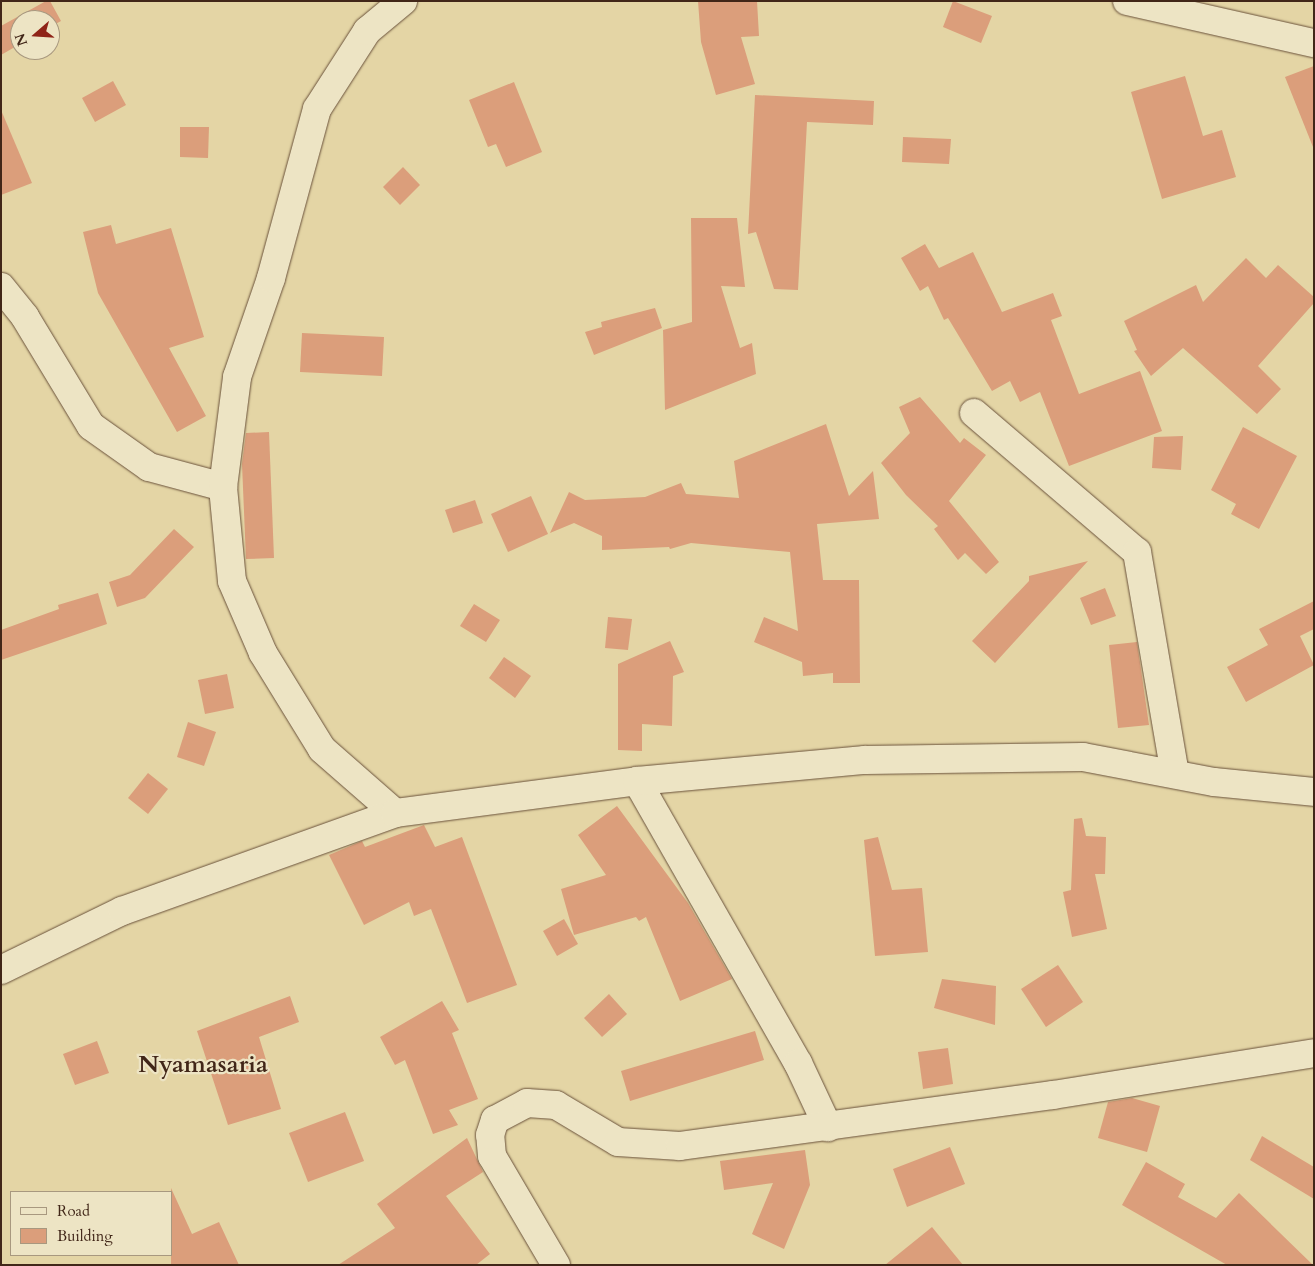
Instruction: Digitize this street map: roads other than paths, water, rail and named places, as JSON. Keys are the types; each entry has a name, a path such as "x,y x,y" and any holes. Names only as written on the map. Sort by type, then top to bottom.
{"street":[{"path":"395,813 322,749 263,653 232,581 223,487 237,378 271,278 317,109 367,31 403,1"},
{"path":"1127,1 1314,43"},
{"path":"1,287 25,317 90,426 149,467 223,487"},
{"path":"974,413 1137,552 1175,774"},
{"path":"1,970 122,911 395,813 637,781 865,760 1083,757 1175,774 1314,792"},
{"path":"637,781 798,1062 828,1127"},
{"path":"556,1265 492,1156 490,1135 495,1120 527,1104 556,1105 618,1142 680,1146 1053,1095 1314,1052"}],"district":[{"name":"Nyamasaria","path":"203,1065"}]}
